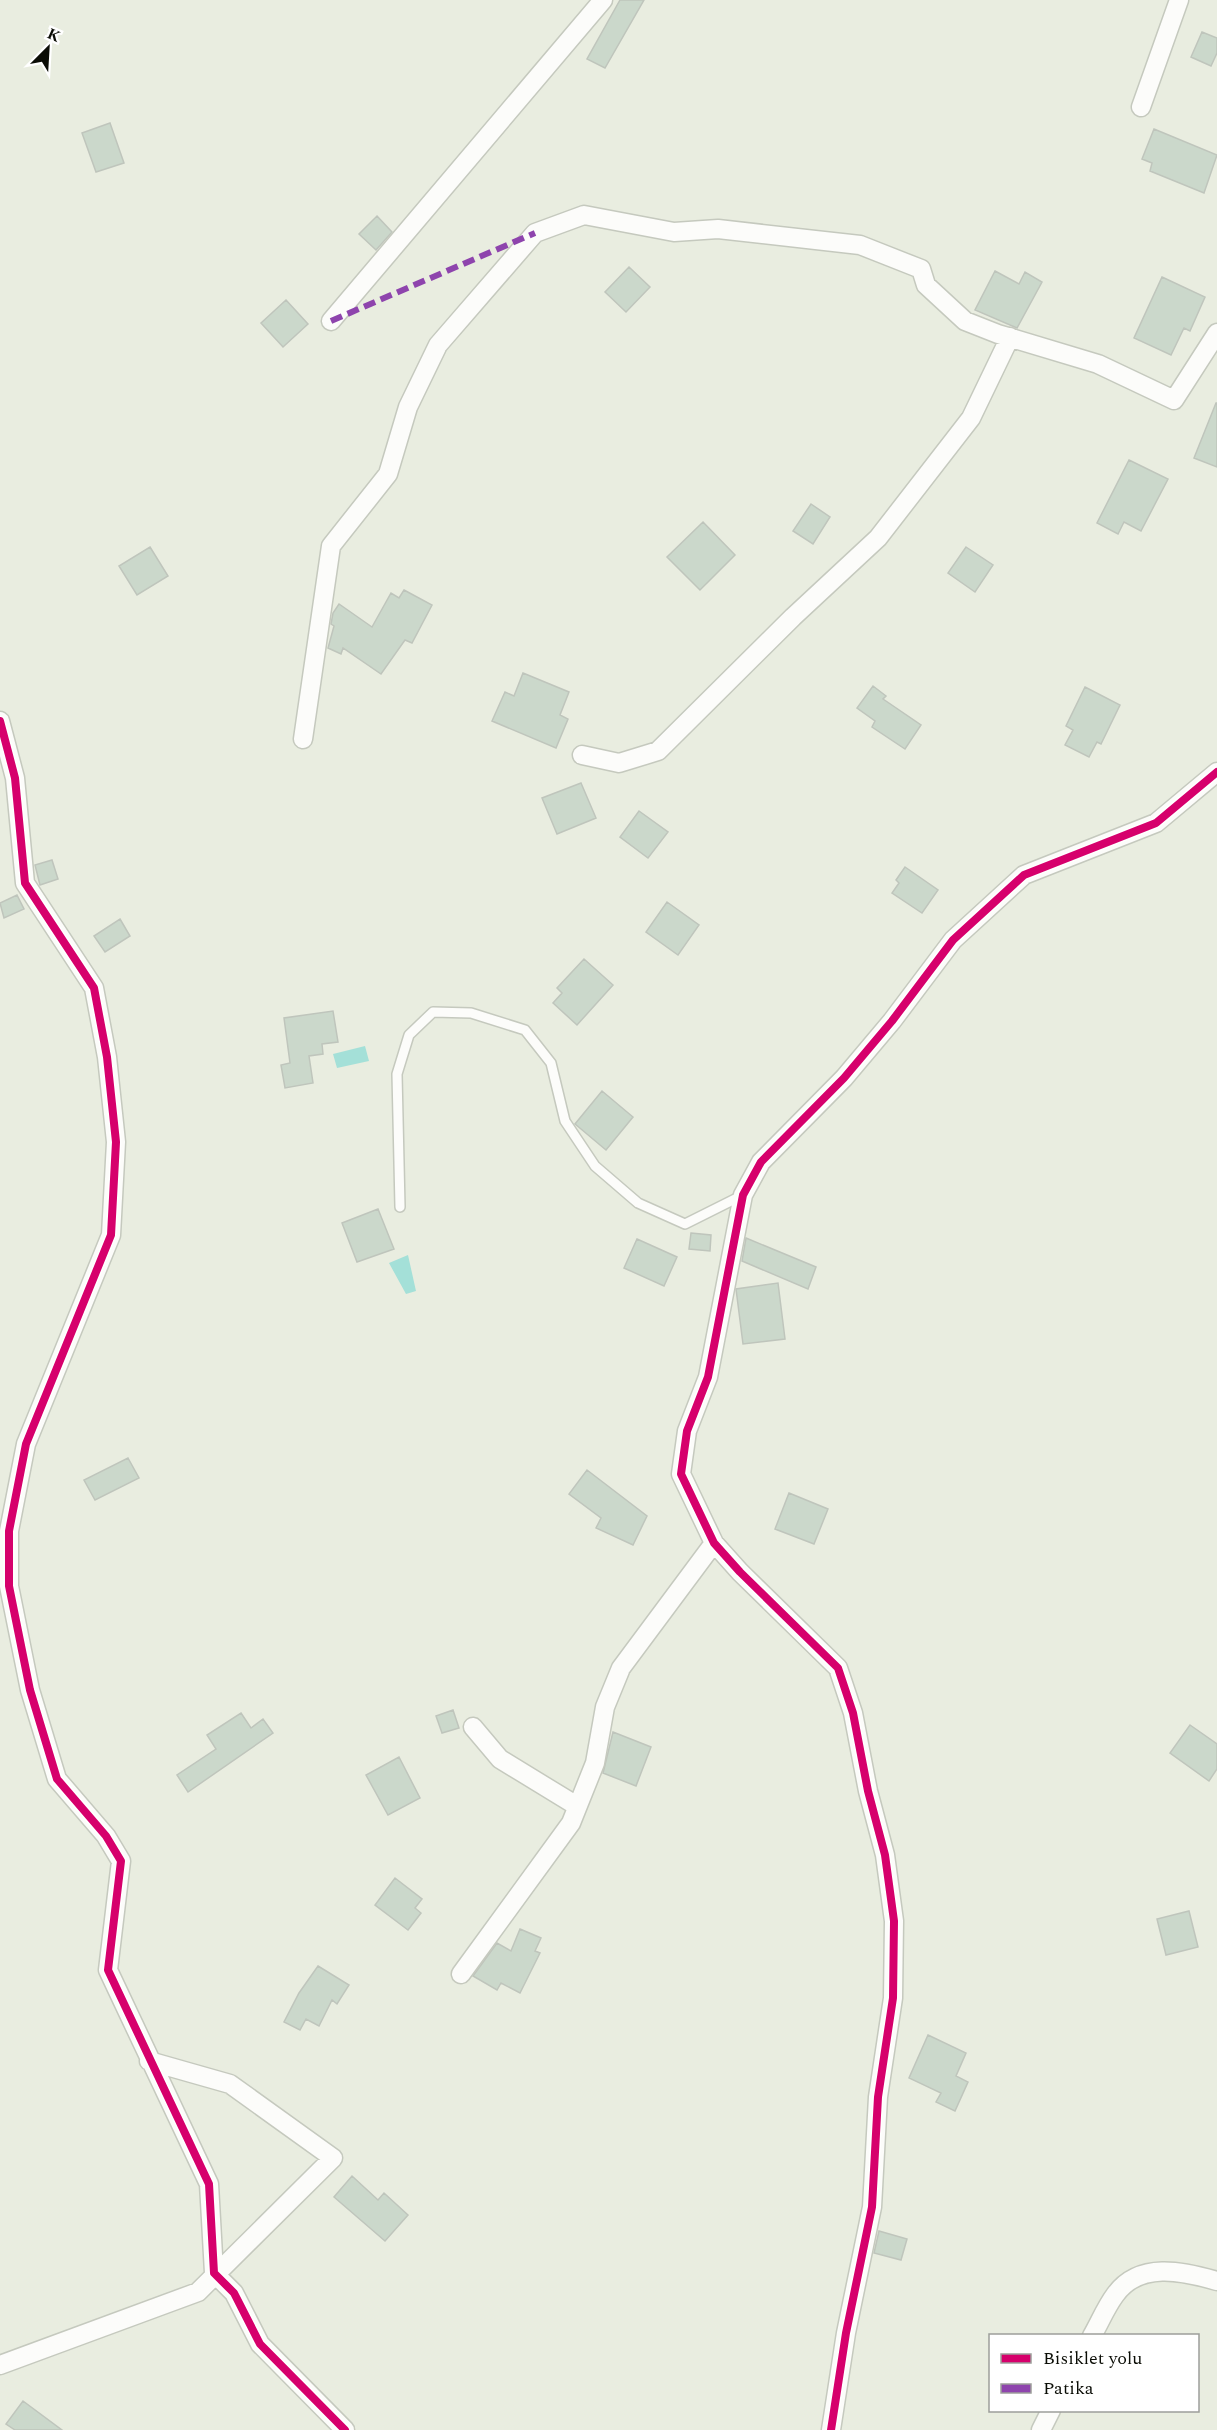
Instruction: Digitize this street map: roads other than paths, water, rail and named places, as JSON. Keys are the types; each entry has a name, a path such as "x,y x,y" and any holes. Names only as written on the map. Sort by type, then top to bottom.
{"street":[{"path":"331,321 603,0"},
{"path":"1141,107 1179,0"},
{"path":"303,739 331,546 388,474 408,407 438,345 535,233 584,215 674,232 718,229 860,245 921,268 927,285 964,321 1098,364 1174,400 1217,333"},
{"path":"582,755 619,763 658,752 793,617 878,538 971,418 1010,337"},
{"path":"0,722 15,778 25,883 93,988 107,1057 116,1142 111,1235 26,1444 9,1531 9,1586 30,1690 57,1779 106,1836 121,1861 108,1970 209,2184 214,2273 234,2293 260,2344 345,2430"},
{"path":"831,2430 846,2334 872,2207 878,2097 893,1998 894,1921 885,1855 868,1791 853,1713 838,1668 740,1572 714,1543 681,1474 687,1431 708,1377 743,1195 761,1162 844,1078 892,1021 953,940 1024,875 1156,823 1217,772"},
{"path":"462,1974 571,1823 595,1763 604,1707 621,1668 714,1543"},
{"path":"473,1727 500,1759 578,1806"},
{"path":"0,2366 198,2292 214,2273 333,2158 230,2084 149,2061"},
{"path":"1093,2334 1116,2293 1141,2274 1182,2271 1217,2282"},
{"path":"1041,2430 1050,2412"}],"lane":[{"path":"400,1207 397,1074 409,1035 433,1012 471,1013 525,1030 551,1063 566,1121 571,1130 595,1166 638,1203 685,1224 743,1195"}],"water":[{"path":"365,1046 369,1061 337,1068 333,1054"},
{"path":"408,1255 416,1291 406,1294 389,1263"}]}
